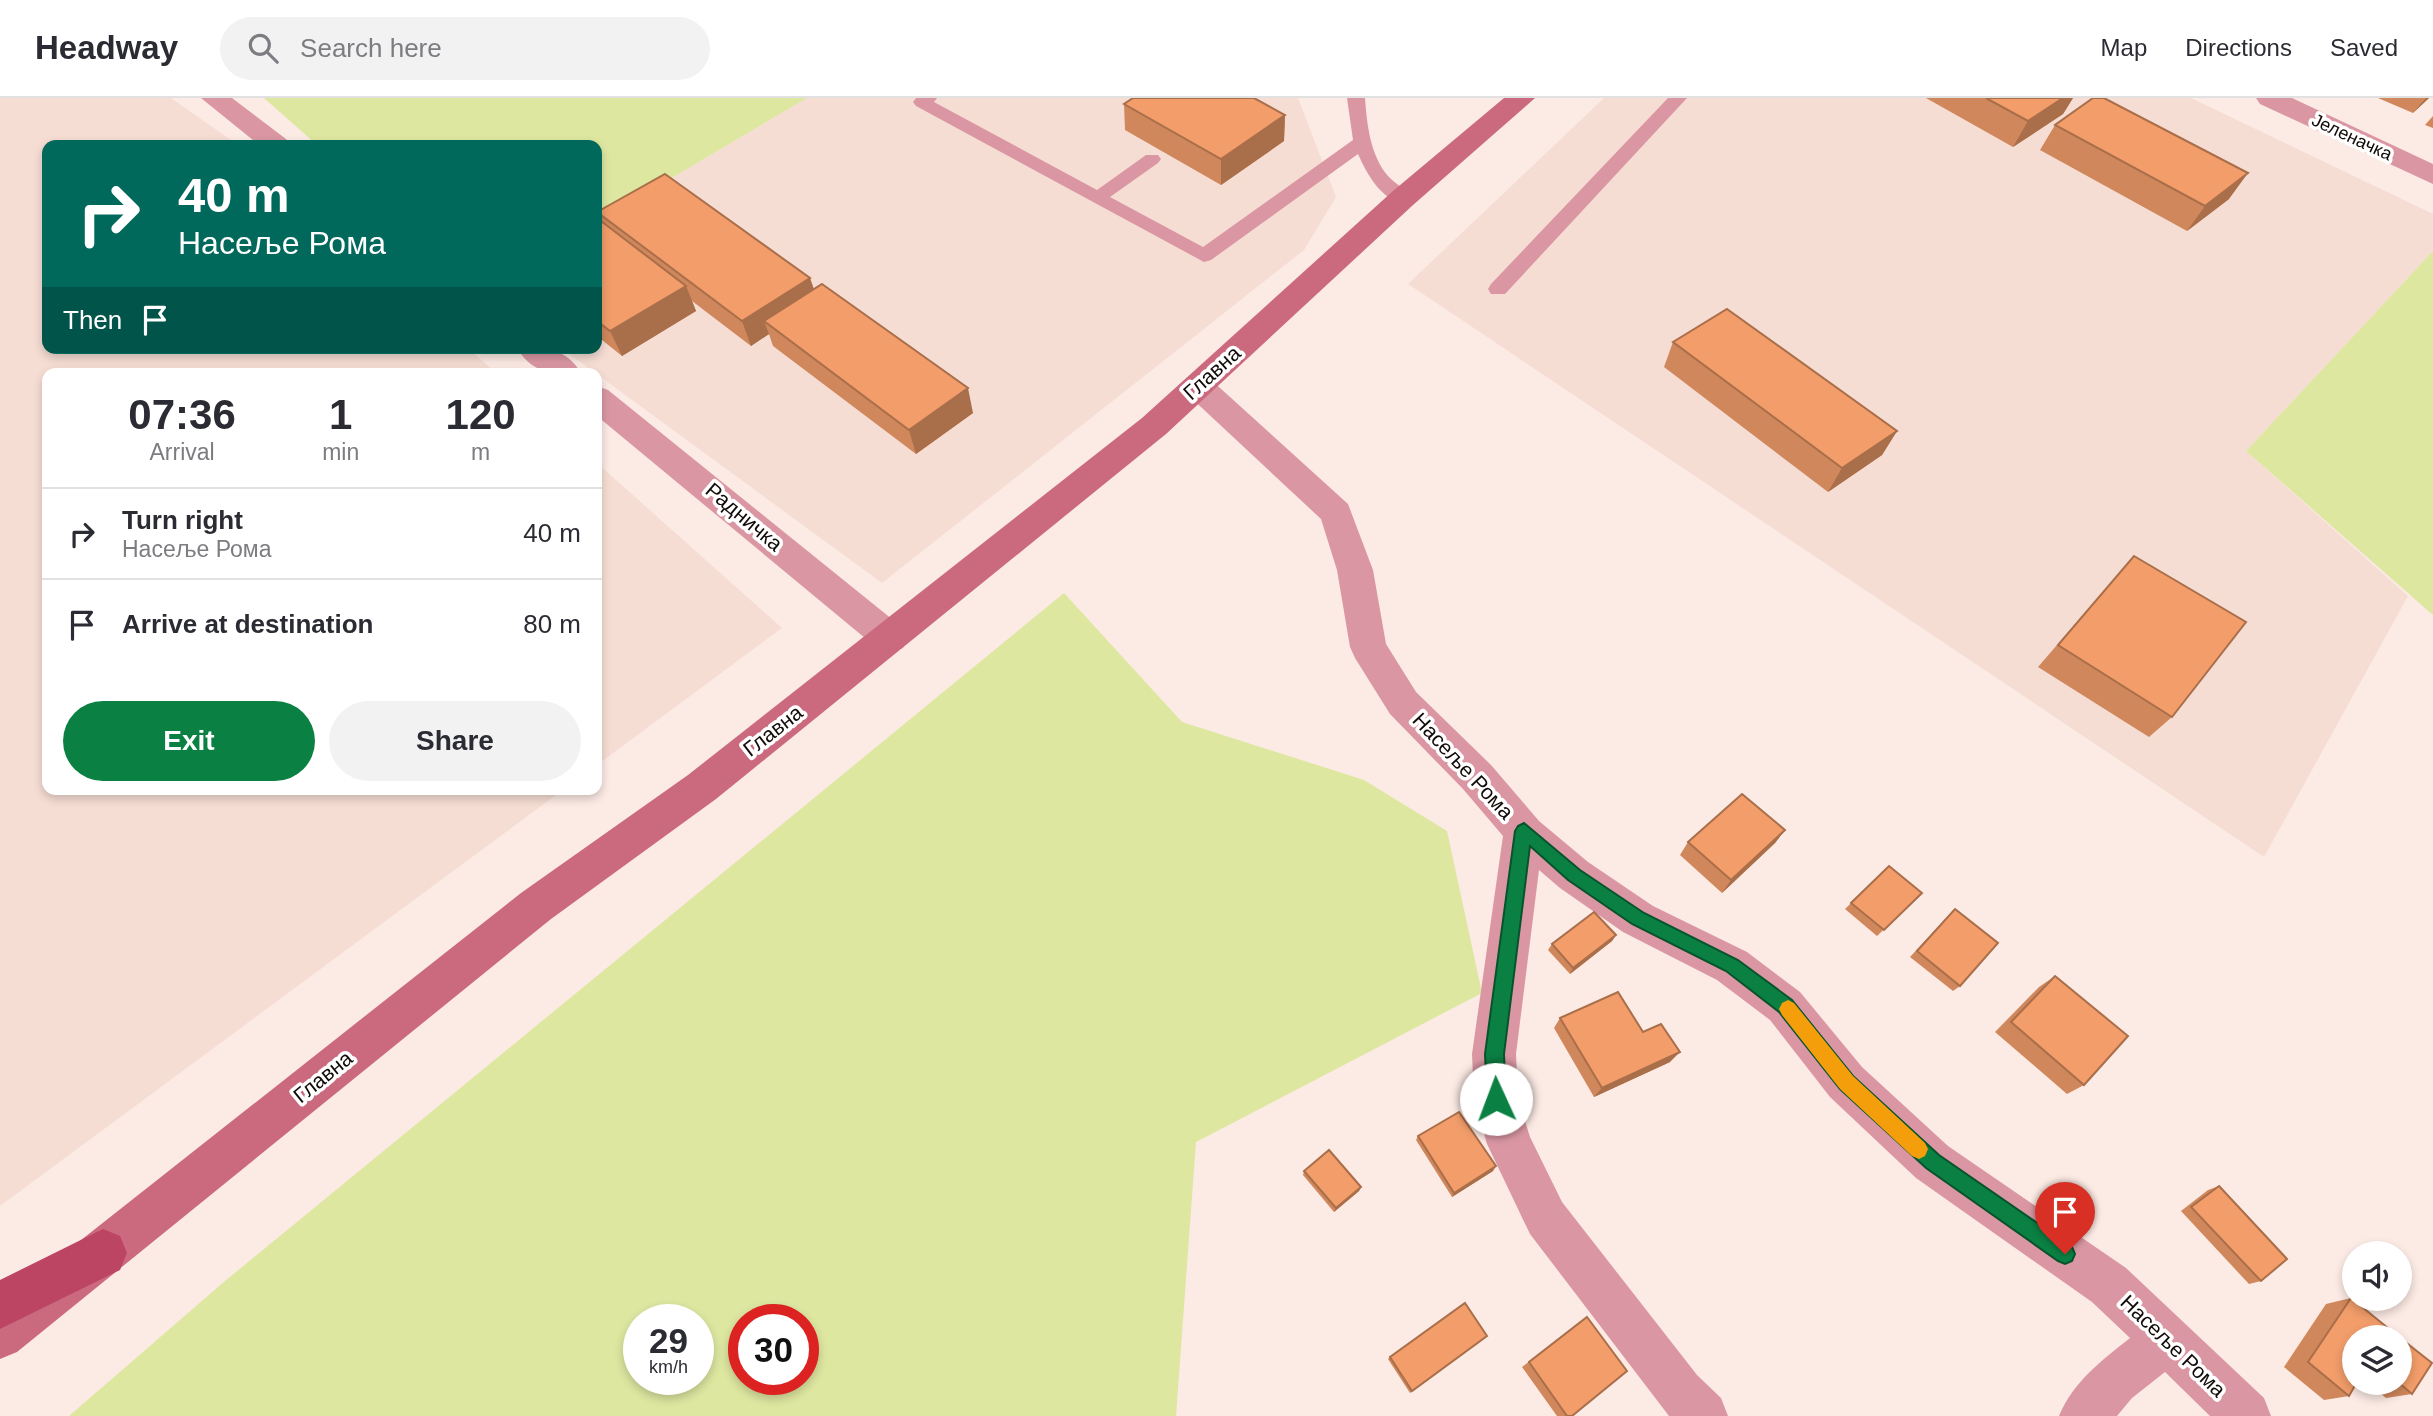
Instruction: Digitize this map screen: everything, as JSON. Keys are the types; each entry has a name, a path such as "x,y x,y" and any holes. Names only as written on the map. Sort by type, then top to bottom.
{"main road":[{"name":"Главна","path":"0,1335 536,906 702,787 1153,426 1403,198 1521,98"},
{"path":"0,1304 103,1253"}],"street":[{"path":"215,98 270,140"},
{"name":"Јеленачка","path":"2270,98 2433,175"},
{"path":"541,354 559,368"},
{"name":"Насеље Рома","path":"1198,386 1336,513 1355,570 1368,647 1404,703 1477,777 1524,831 1574,875 1638,919 1732,966 1785,1006 1846,1082 1932,1162 2109,1285 2246,1416"},
{"name":"Радничка","path":"602,402 890,638"},
{"path":"1524,831 1494,1054 1496,1099 1510,1144 1546,1218 1680,1392 1703,1416"},
{"path":"2084,1416 2115,1381 2167,1340"}],"lane":[{"path":"928,98 922,102 1204,256 1361,143"},
{"path":"1356,98 1361,143 1387,187 1403,198"},
{"path":"1498,289 1678,98"},
{"path":"1097,198 1152,159"}],"shaded area":[{"path":"0,98 171,98 231,140 42,140 42,354 475,354 490,368 42,368 42,795 556,795 0,1206"},
{"path":"807,98 1298,98 1336,197 1304,250 882,583 602,378 602,368 588,368 569,354 602,354 602,219"},
{"path":"1604,98 2191,98 2433,214 2433,251 2246,451 2408,596 2264,857 1408,284"},
{"path":"602,467 782,628 602,761"}],"green space":[{"path":"264,98 807,98 602,219 602,140 311,140"},
{"path":"2433,251 2433,615 2246,451"},
{"path":"1064,593 1182,722 1364,780 1447,831 1482,993 1196,1142 1176,1416 69,1416 225,1281"}],"building":[{"path":"1133,98 1254,98 1285,115 1221,159 1124,104"},
{"path":"1986,98 2063,98 2028,121"},
{"path":"2093,98 2104,98 2248,173 2205,206 2055,125"},
{"path":"665,174 810,278 742,321 602,216 602,209"},
{"path":"602,222 686,286 610,331 602,325"},
{"path":"822,284 968,388 909,430 764,321"},
{"path":"1727,309 1897,431 1842,468 1673,342"},
{"path":"2134,556 2246,622 2172,717 2058,645"},
{"path":"1742,794 1785,830 1731,880 1688,842"},
{"path":"1889,866 1922,893 1884,930 1851,903"},
{"path":"1955,909 1998,943 1960,986 1917,951"},
{"path":"1594,912 1616,935 1573,968 1552,944"},
{"path":"2055,976 2128,1036 2084,1085 2011,1022"},
{"path":"1618,992 1643,1032 1661,1024 1680,1052 1602,1088 1560,1018"},
{"path":"1459,1112 1496,1166 1454,1193 1418,1136"},
{"path":"1329,1150 1361,1187 1336,1208 1304,1171"},
{"path":"2219,1186 2287,1259 2261,1281 2191,1207"},
{"path":"1465,1303 1487,1336 1412,1391 1390,1357"},
{"path":"2342,1311 2367,1311 2384,1325 2342,1325 2342,1390 2308,1362"},
{"path":"1587,1317 1627,1371 1572,1416 1567,1416 1529,1362"},
{"path":"2412,1347 2432,1363 2412,1394"}],"slow traffic":[{"path":"1788,1009 1846,1082 1919,1149"}],"route":[{"path":"1496,1099 1494,1054 1524,831 1574,875 1638,919 1732,966 1785,1006 1846,1082 1932,1162 2065,1254"}]}
